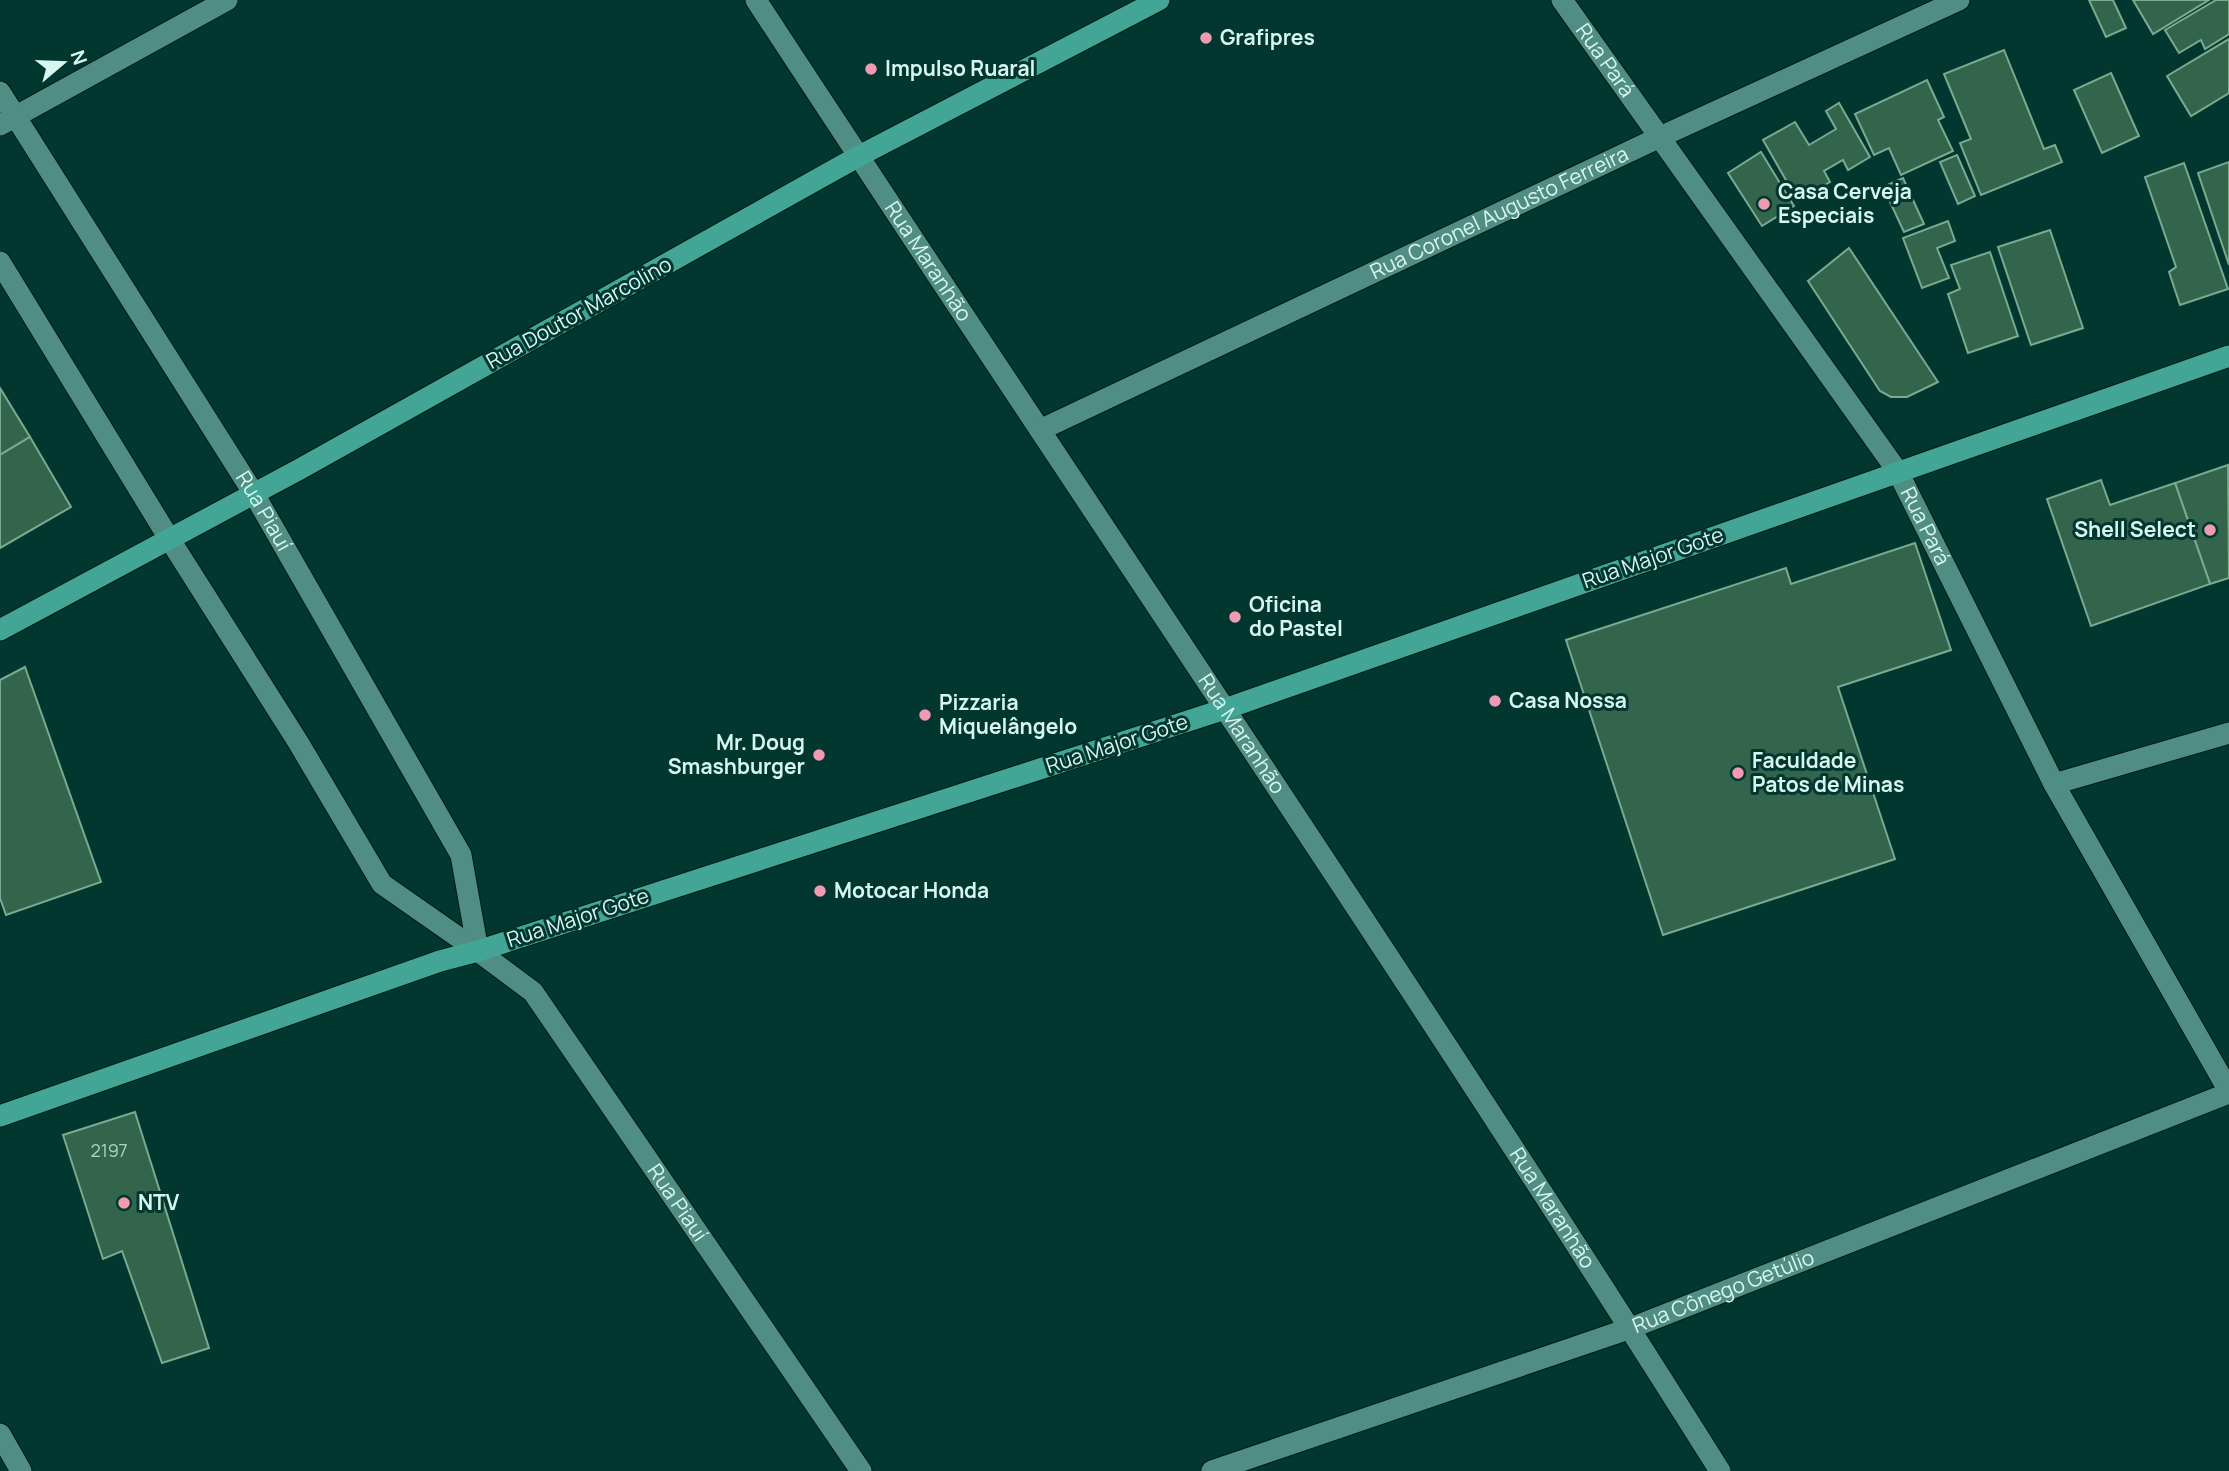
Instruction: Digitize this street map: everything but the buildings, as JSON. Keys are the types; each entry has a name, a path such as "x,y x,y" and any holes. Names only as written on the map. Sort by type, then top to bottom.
{"main road":[{"name":"Rua Doutor Marcolino","path":"0,629 254,494 859,156 1158,0"},
{"name":"Rua Major Gote","path":"0,1116 440,961 1225,709 2229,356"}],"street":[{"path":"8,120 227,0"},
{"name":"Rua Maranhão","path":"756,0 1225,709 1630,1328 1720,1471"},
{"name":"Rua Pará","path":"1562,0 1898,472 2054,784 2229,1092"},
{"name":"Rua Coronel Augusto Ferreira","path":"1040,430 1660,137 1959,0"},
{"name":"Rua Piauí","path":"0,92 8,120 254,494 461,855 478,951"},
{"name":"Rua Piauí","path":"0,262 170,540 298,742 382,884 533,992 861,1471"},
{"path":"2054,784 2229,733"},
{"name":"Rua Cônego Getúlio","path":"1212,1471 1630,1328 2229,1092"},
{"path":"0,1434 22,1471"}],"place":[{"name":"Grafipres","path":"1206,38"},
{"name":"Impulso Ruaral","path":"871,69"},
{"name":"Casa Cerveja Especiais","path":"1764,204"},
{"name":"Shell Select","path":"2210,530"},
{"name":"Oficina do Pastel","path":"1235,617"},
{"name":"Casa Nossa","path":"1495,701"},
{"name":"Pizzaria Miquelângelo","path":"925,715"},
{"name":"Mr. Doug Smashburger","path":"819,755"},
{"name":"Faculdade Patos de Minas","path":"1738,773"},
{"name":"Motocar Honda","path":"820,891"},
{"name":"NTV","path":"124,1203"}]}
